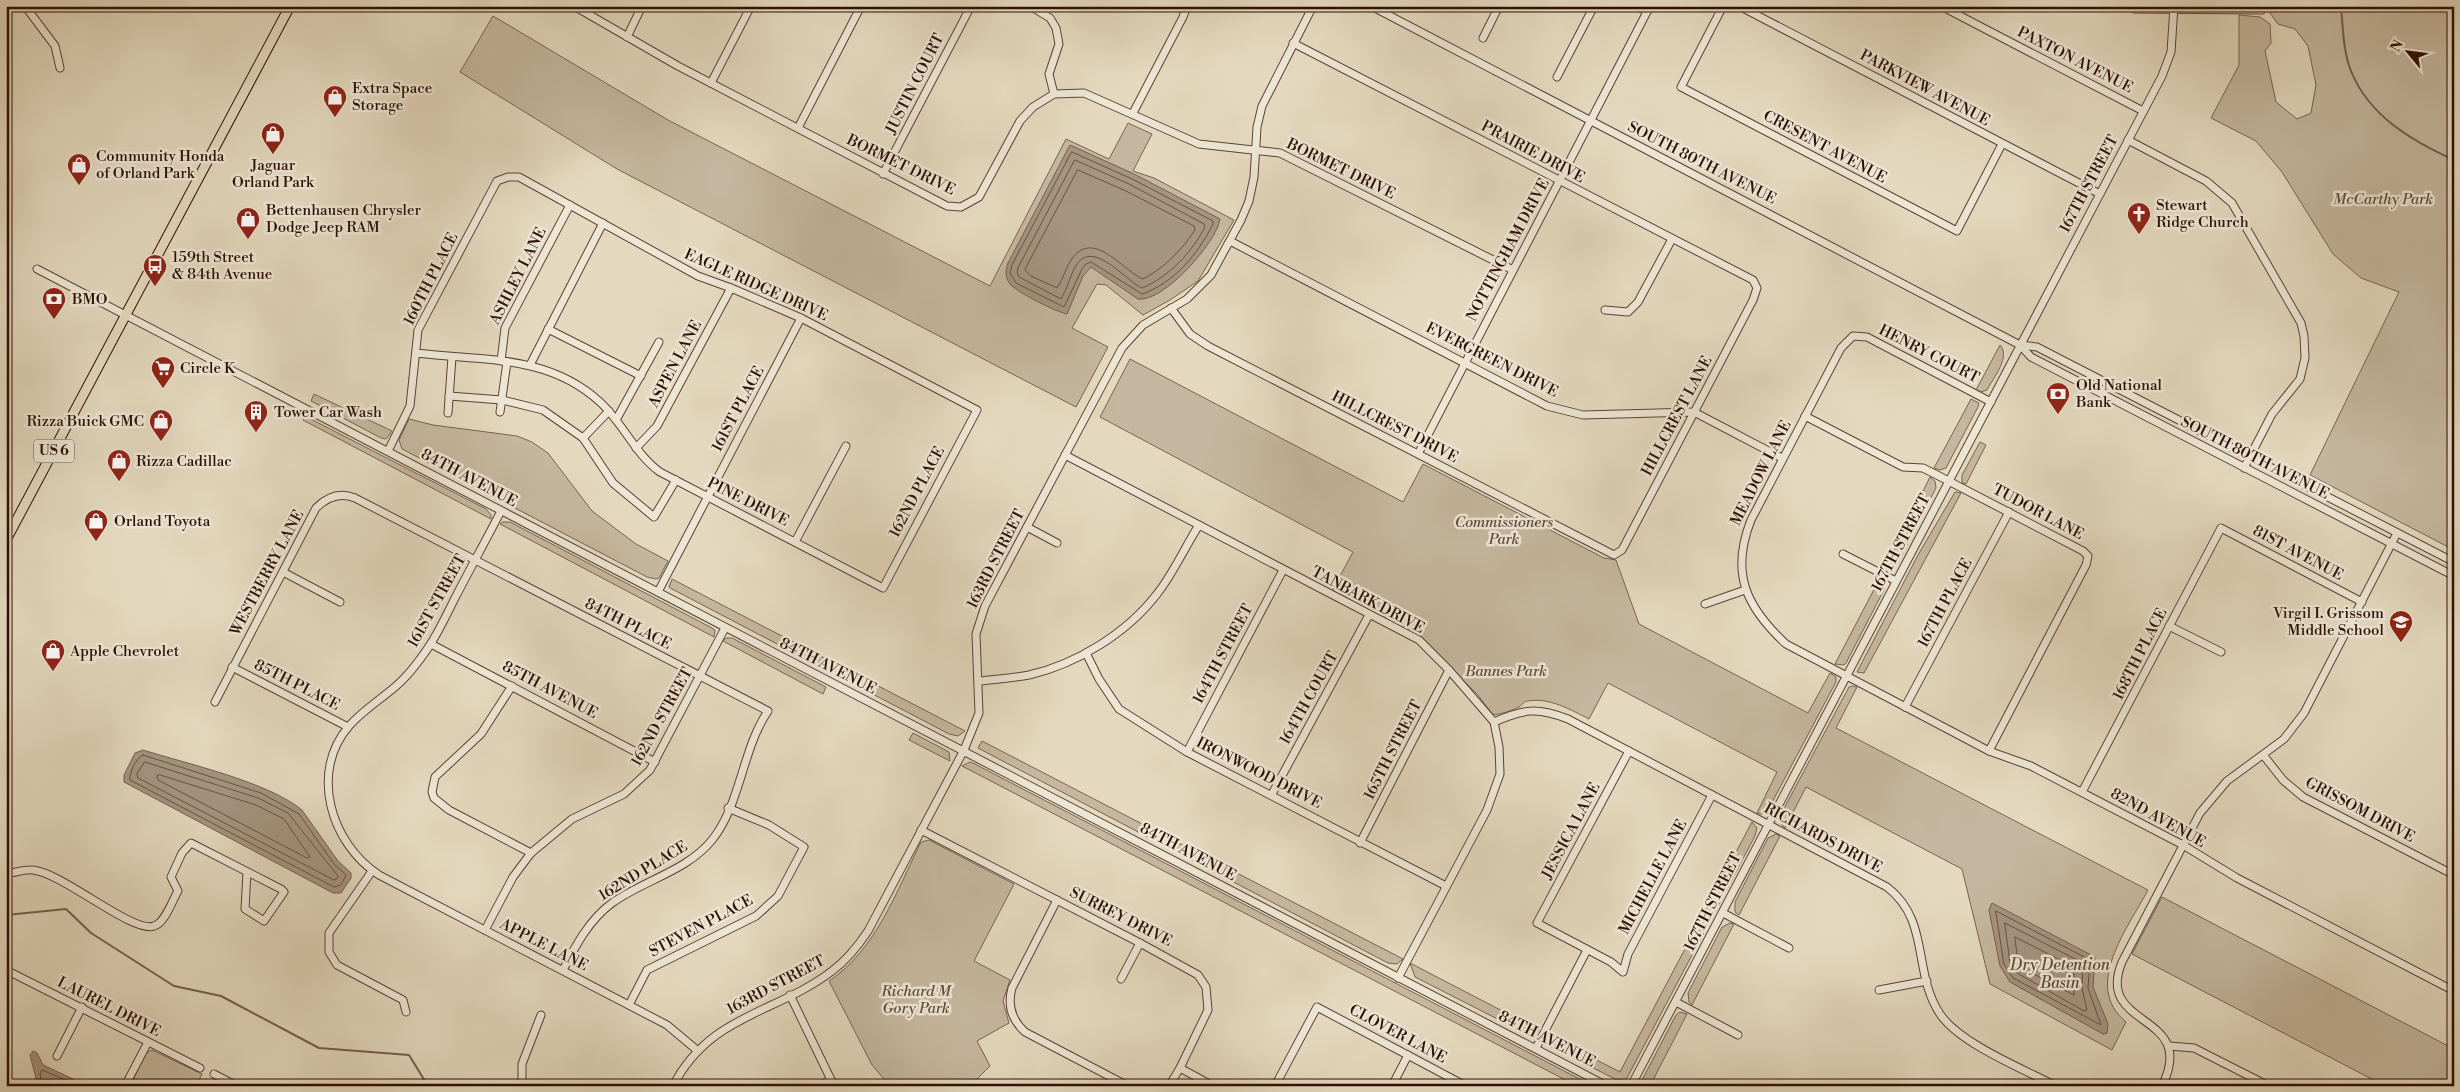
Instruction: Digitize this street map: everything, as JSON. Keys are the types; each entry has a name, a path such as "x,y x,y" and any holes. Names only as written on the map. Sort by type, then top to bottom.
{"main road":[{"name":"US 6","path":"6,540 290,6"}],"street":[{"path":"25,6 55,46 60,68"},
{"name":"BORMET DRIVE","path":"574,6 711,83 946,206 968,205 983,191 1023,116 1040,101 1054,94 1074,92 1090,94 1199,144 1280,153 1513,270"},
{"path":"627,37 642,6"},
{"path":"711,83 751,6"},
{"path":"798,128 861,6"},
{"name":"JUSTIN COURT","path":"883,174 971,6"},
{"path":"1030,6 1047,16 1056,28 1058,44 1049,74 1054,94"},
{"path":"1133,114 1187,6"},
{"name":"163RD STREET","path":"673,1086 686,1065 698,1051 729,1025 833,970 859,944 964,750 979,713 980,681 976,634 980,619 1126,342 1143,325 1196,291 1212,275 1249,202 1254,177 1262,106 1313,6"},
{"name":"SOUTH 80TH AVENUE","path":"1371,6 2020,345 2032,358 2454,576"},
{"path":"1483,38 1499,6"},
{"path":"1557,77 1594,6"},
{"path":"1637,6 1649,9"},
{"name":"CRESENT AVENUE","path":"1722,6 1681,86 1957,231 2002,144"},
{"name":"PARKVIEW AVENUE","path":"1738,6 2100,194"},
{"name":"PAXTON AVENUE","path":"1941,6 2143,111"},
{"path":"2128,6 2134,9 2262,10"},
{"name":"167TH STREET","path":"1631,1086 2162,76 2171,52 2174,8"},
{"name":"NOTTINGHAM DRIVE","path":"1418,454 1649,9"},
{"name":"PRAIRIE DRIVE","path":"1294,43 1753,280 1757,288"},
{"path":"2128,140 2206,181 2232,204 2301,324 2304,336 2305,358 2300,379 2272,414 2244,468"},
{"name":"EAGLE RIDGE DRIVE","path":"497,182 508,177 519,177 698,276 801,318 977,410"},
{"name":"160TH PLACE","path":"388,451 410,406 418,330 497,182"},
{"name":"ASHLEY LANE","path":"500,412 505,328 570,205"},
{"path":"530,365 603,223"},
{"path":"1605,310 1628,312 1638,302 1672,238"},
{"name":"EVERGREEN DRIVE","path":"1230,241 1547,406 1583,415 1694,412 1782,458"},
{"name":"84TH AVENUE","path":"37,269 1607,1086"},
{"name":"ASPEN LANE","path":"636,448 657,426 731,288"},
{"name":"HILLCREST LANE","path":"1617,554 1622,550 1753,300 1757,288"},
{"name":"HILLCREST DRIVE","path":"1172,308 1190,334 1208,346 1610,555 1617,554"},
{"name":"161ST PLACE","path":"658,592 706,496 801,318"},
{"path":"548,329 641,376"},
{"name":"HENRY COURT","path":"1853,336 1867,337 1991,402"},
{"name":"MEADOW LANE","path":"1846,676 1786,644 1768,628 1745,590 1742,556 1743,539 1782,458 1840,348 1853,336"},
{"path":"616,420 659,342"},
{"name":"SOUTH 80TH AVENUE","path":"2020,345 2037,347 2454,562"},
{"name":"PINE DRIVE","path":"416,353 530,365 556,373 582,388 609,411 636,448 652,466 883,588"},
{"path":"448,413 452,357"},
{"path":"449,396 502,400 543,410 582,438 613,483 654,517 676,480"},
{"name":"162ND PLACE","path":"883,588 977,410"},
{"path":"582,438 609,411"},
{"name":"TUDOR LANE","path":"1805,416 1903,467 1923,468 1949,481 2083,551 2088,558 1989,751"},
{"path":"795,542 846,446"},
{"name":"TANBARK DRIVE","path":"1065,455 1418,640 1450,670 1494,722 1499,747 1500,774 1487,810 1398,978"},
{"name":"WESTBERRY LANE","path":"215,702 316,508 325,500 341,495 355,498 475,560"},
{"name":"161ST STREET","path":"372,870 354,854 342,838 334,821 330,802 331,768 340,740 348,727 363,712 396,686 413,669 431,644 502,511"},
{"name":"167TH PLACE","path":"1906,707 2008,512"},
{"path":"980,681 1029,675 1061,666 1086,653 1125,626 1158,594 1199,525"},
{"path":"1027,527 1057,543"},
{"name":"81ST AVENUE","path":"2221,528 2362,602"},
{"name":"168TH PLACE","path":"2082,792 2221,528"},
{"path":"2162,1086 2170,1064 2169,1046 2156,1027 2138,1017 2125,1005 2118,991 2118,976 2122,962 2183,845 2211,798 2239,771 2264,756 2284,739 2304,712 2397,533"},
{"path":"1843,554 1896,581"},
{"name":"84TH PLACE","path":"475,560 768,711"},
{"name":"164TH STREET","path":"1187,752 1283,570"},
{"path":"283,572 340,602"},
{"path":"1705,604 1745,590"},
{"name":"164TH COURT","path":"1272,794 1369,615"},
{"path":"2169,626 2221,652"},
{"name":"162ND STREET","path":"485,930 509,884 531,852 572,820 624,794 641,780 656,762 726,628"},
{"name":"85TH AVENUE","path":"431,644 656,762"},
{"name":"IRONWOOD DRIVE","path":"1086,653 1099,679 1119,709 1187,752 1272,794 1360,843 1446,886"},
{"name":"85TH PLACE","path":"232,667 348,727"},
{"name":"165TH STREET","path":"1360,843 1450,670"},
{"name":"82ND AVENUE","path":"1846,676 1989,751 2031,766 2082,792 2183,845 2237,878 2454,991"},
{"path":"512,686 481,734 435,778 432,786 434,798 449,810 531,852"},
{"name":"162ND PLACE","path":"563,970 582,937 596,918 622,896 697,855 713,839 728,808 768,711"},
{"name":"RICHARDS DRIVE","path":"1494,722 1517,712 1544,711 1568,719 1880,883 1900,898 1914,922 1926,981 1934,1005 1954,1030 2053,1085"},
{"name":"JESSICA LANE","path":"1587,950 1537,924 1629,751"},
{"name":"GRISSOM DRIVE","path":"2264,756 2283,780 2303,797 2454,875"},
{"name":"MICHELLE LANE","path":"1587,950 1611,962 1623,972 1628,954 1712,795"},
{"name":"STEVEN PLACE","path":"629,1005 647,970 756,916 778,896 804,847 769,825 728,808"},
{"name":"SURREY DRIVE","path":"921,830 1192,970 1206,987 1209,1003 1206,1018 1169,1086"},
{"path":"6,874 33,870 42,873 69,884 100,905 146,928 156,926 161,921 178,891 171,877 182,853 191,843 247,872 284,892 264,921 245,909 247,872"},
{"path":"372,870 329,933 329,952 337,965 403,1000 406,1012"},
{"name":"APPLE LANE","path":"372,870 667,1025 698,1051"},
{"path":"1057,900 1012,988 1009,1002 1013,1017 1025,1032 1128,1086"},
{"path":"1723,913 1790,948"},
{"path":"1121,979 1140,943"},
{"path":"1536,1048 1587,950"},
{"name":"LAUREL DRIVE","path":"6,970 200,1068"},
{"path":"1879,990 1926,981"},
{"path":"790,994 832,1083 819,1086"},
{"path":"1676,1002 1738,1035"},
{"path":"56,1056 82,1007"},
{"name":"CLOVER LANE","path":"1276,1086 1317,1007 1466,1086"},
{"path":"522,1086 522,1064 541,1015"},
{"path":"125,1086 148,1042"},
{"path":"2169,1046 2194,1048 2269,1086"},
{"path":"1392,1086 1408,1055"},
{"path":"1180,1068 1213,1086"},
{"path":"214,1074 237,1086"}],"green space":[{"name":"McCarthy Park","path":"2265,6 2454,6 2454,550 2310,475 2399,292 2361,278 2333,254 2282,172 2256,141 2211,118 2239,65 2239,15 2260,17 2270,24 2271,43 2265,51 2276,102 2297,119 2311,113 2316,85 2308,46 2295,29 2278,24"},
{"path":"493,16 668,120 990,286 1066,139 1109,159 1128,123 1152,134 1133,171 1154,178 1234,220 1198,281 1143,315 1106,285 1097,284 1072,328 1108,347 1076,407 617,169 460,72"},
{"path":"6,71 11,127 6,125"},
{"path":"2000,345 2003,355 1997,374 1987,390 1981,392 1976,390"},
{"path":"1130,359 1403,502 1423,464 1604,558 1616,560 1639,624 1808,713 1830,673 1836,677 1836,682 1769,808 1762,814 1757,813 1777,772 1608,683 1589,719 1560,705 1536,700 1525,702 1519,707 1506,712 1492,714 1478,695 1425,643 1332,591 1353,552 1100,417"},
{"path":"314,394 392,431 386,439 381,438 311,401"},
{"path":"1971,399 1979,403 1978,407 1946,468 1940,470 1934,468"},
{"path":"305,416 486,509 491,515 491,519 303,420"},
{"path":"409,419 433,425 517,436 532,442 548,453 592,511 636,544 668,561 659,578 647,577 402,449 399,440"},
{"path":"1980,442 1986,445 1966,484 1962,483 1962,475"},
{"path":"1930,477 1935,481 1936,488 1897,564 1890,570 1885,569"},
{"path":"1955,492 1961,493 1864,673 1857,672 1918,555"},
{"path":"510,522 712,628 715,630 714,637 500,524"},
{"path":"1880,578 1884,583 1884,590 1846,663 1844,665 1835,664"},
{"path":"672,579 965,731 958,736 949,734 672,589 669,587"},
{"path":"726,638 732,638 826,687 823,694 723,641"},
{"path":"1849,687 1857,687 1836,728 2148,890 2121,939 2108,974 2108,992 2113,1008 2126,1022 2112,1050 1990,984 1962,869 1806,787 1785,828 1781,824 1781,814"},
{"path":"913,733 949,752 950,761 909,740"},
{"path":"982,741 1403,959 1397,964 1388,963 978,748"},
{"path":"970,762 1593,1086 1577,1086 962,766"},
{"path":"1752,822 1757,828 1755,836 1627,1078 1624,1080 1615,1079 1550,1046 1547,1043 1548,1035 1620,1072"},
{"path":"1776,834 1780,836 1739,915 1735,912 1735,902 1768,838"},
{"name":"Richard M Gory Park","path":"929,840 1014,884 974,961 1010,980 1003,1001 1009,1023 977,1041 990,1066 970,1086 890,1086 872,1065 829,981 860,953 884,918 921,842"},
{"path":"2162,897 2454,1049 2454,1086 2385,1086 2132,954"},
{"path":"1730,923 1734,924 1692,1005 1689,1002 1688,993 1722,927"},
{"path":"1410,963 1539,1030 1534,1034 1525,1033 1415,977"},
{"path":"1680,1012 1687,1014 1650,1086 1639,1086 1676,1015"},
{"path":"152,1050 202,1074 196,1086 130,1086 146,1053"}],"water":[{"path":"1070,145 1134,174 1220,219 1217,229 1209,242 1187,269 1174,282 1149,298 1138,299 1091,267 1083,276 1067,314 1029,297 1009,283 1006,275 1008,263"},
{"path":"143,750 249,782 287,800 302,810 338,861 351,873 351,878 341,893 333,893 124,782 124,775 135,753"},
{"name":"Dry Detention Basin","path":"1992,903 2095,957 2093,987 2108,1024 2107,1033 2103,1034 2010,982 2000,966 1989,910"},
{"path":"33,1051 37,1053 43,1065 88,1086 38,1086 30,1055"}],"waterway":[{"path":"2341,6 2348,63 2359,87 2369,101 2380,114 2408,135 2454,160"},
{"path":"6,915 66,909 91,933 174,986 221,996 319,1048 409,1055 428,1086"}],"place":[{"name":"Extra Space Storage","path":"335,118"},
{"name":"Jaguar Orland Park","path":"273,155"},
{"name":"Community Honda of Orland Park","path":"79,186"},
{"name":"Stewart Ridge Church","path":"2139,235"},
{"name":"Bettenhausen Chrysler Dodge Jeep RAM","path":"248,240"},
{"name":"159th Street & 84th Avenue","path":"155,287"},
{"name":"BMO","path":"54,320"},
{"name":"Circle K","path":"163,389"},
{"name":"Old National Bank","path":"2058,415"},
{"name":"Tower Car Wash","path":"256,433"},
{"name":"Rizza Buick GMC","path":"161,442"},
{"name":"Rizza Cadillac","path":"119,482"},
{"name":"Orland Toyota","path":"96,542"},
{"name":"Virgil I. Grissom Middle School","path":"2401,643"},
{"name":"Apple Chevrolet","path":"53,672"}],"park label":[{"name":"Commissioners Park","path":"1504,530"},
{"name":"Bannes Park","path":"1506,671"}]}
